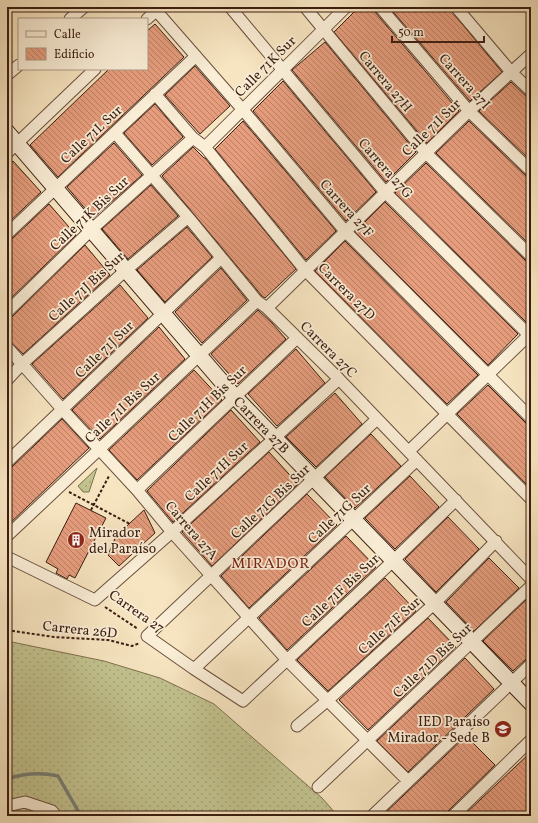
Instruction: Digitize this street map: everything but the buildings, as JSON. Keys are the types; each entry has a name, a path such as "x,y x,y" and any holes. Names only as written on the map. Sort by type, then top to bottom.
{"street":[{"path":"71,18 84,7"},
{"name":"Carrera 27G","path":"230,7 385,192 530,335"},
{"name":"Carrera 27H","path":"305,7 426,153 531,256"},
{"name":"Calle 71K Sur","path":"205,147 346,7"},
{"name":"Carrera 27I","path":"380,7 469,111 531,171"},
{"path":"456,7 512,73 531,91"},
{"path":"148,18 154,9"},
{"name":"Carrera 27F","path":"154,9 243,110 345,231 531,418"},
{"name":"Calle 71I Sur","path":"267,308 469,111 531,54"},
{"name":"Calle 71L Sur","path":"7,234 196,56"},
{"path":"7,75 18,66"},
{"path":"10,143 94,70"},
{"name":"Carrera 27D","path":"155,94 193,138 205,147 305,270 531,499"},
{"name":"Carrera 27C","path":"115,132 188,217 257,301 267,308 339,379 531,579"},
{"name":"Calle 71K Bis Sur","path":"7,312 91,230 193,138"},
{"name":"Carrera 27B","path":"10,143 55,189 235,397 531,703"},
{"name":"Calle 71J Bis Sur","path":"7,380 22,364 126,270 188,217"},
{"name":"Calle 71J Sur","path":"7,462 222,258"},
{"name":"Calle 71I Bis Sur","path":"7,536 63,489 99,449 257,301"},
{"path":"409,451 530,335"},
{"name":"Calle 71H Bis Sur","path":"137,490 297,338"},
{"name":"Carrera 27A","path":"7,347 137,490 172,532 287,660 408,781"},
{"name":"Calle 71H Sur","path":"95,600 172,532 339,379"},
{"name":"Calle 71G Bis Sur","path":"148,636 377,419"},
{"name":"Calle 71G Sur","path":"194,669 417,460"},
{"name":"Calle 71F Bis Sur","path":"243,701 456,500"},
{"name":"Calle 71F Sur","path":"298,726 435,603 496,541"},
{"name":"Carrera 27","path":"7,557 95,600"},
{"name":"Calle 71D Bis Sur","path":"318,788 531,586"},
{"name":"Carrera 27","path":"148,636 194,669 243,701"},
{"path":"372,816 531,664"},
{"path":"453,816 531,740"},
{"path":"7,806 25,802 52,811 56,816"}],"path":[{"path":"91,510 115,466"},
{"path":"63,489 73,486"},
{"path":"63,489 130,524"},
{"name":"Carrera 27","path":"95,600 148,636"},
{"name":"Carrera 26D","path":"7,630 54,637 108,640 132,646 148,636"}],"green space":[{"path":"97,468 89,492 83,492 78,486"},
{"path":"7,641 104,661 160,678 214,704 322,798 338,816 7,816"}],"waterway":[{"path":"7,779 20,775 32,774 58,776 81,816"}],"place":[{"name":"Mirador del Paraíso","path":"76,540"},
{"name":"IED Paraíso Mirador - Sede B","path":"503,729"}],"district":[{"name":"MIRADOR","path":"271,563"}]}
